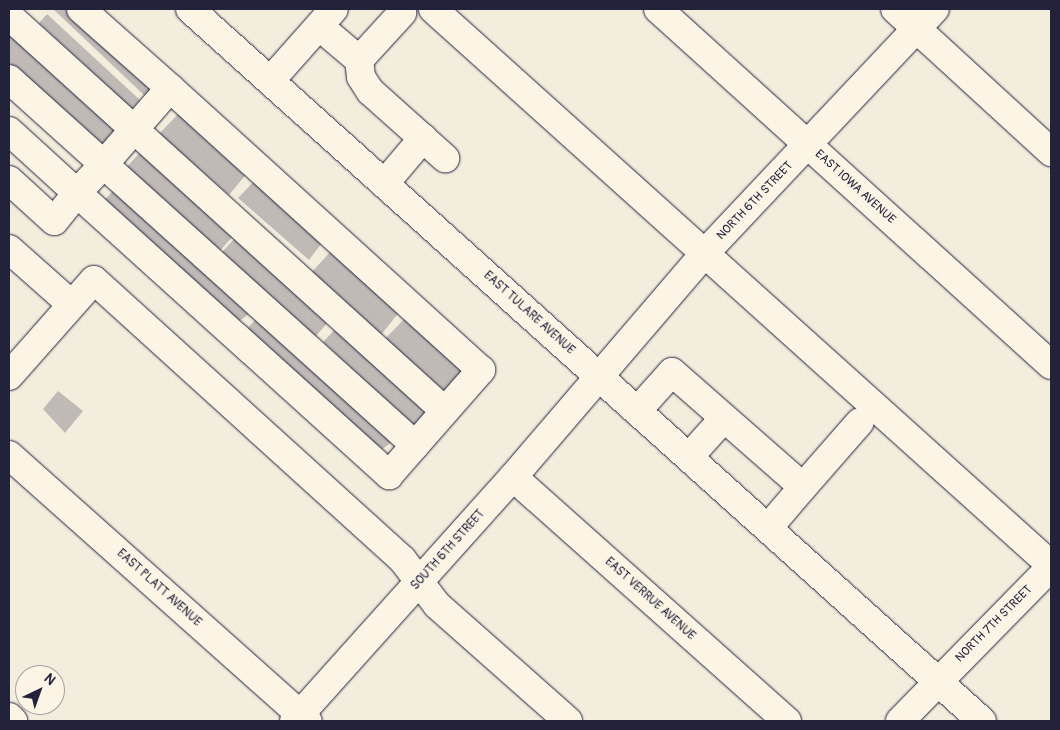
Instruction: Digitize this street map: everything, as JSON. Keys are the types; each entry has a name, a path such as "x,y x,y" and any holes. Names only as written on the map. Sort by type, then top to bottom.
{"street":[{"path":"9,131 389,474 481,370 81,9"},
{"name":"EAST TULARE AVENUE","path":"190,9 982,721"},
{"path":"433,9 1051,566"},
{"name":"EAST IOWA AVENUE","path":"658,9 1051,365"},
{"path":"895,9 1051,152"},
{"name":"NORTH 6TH STREET","path":"600,377 705,254 935,9"},
{"path":"359,60 402,13"},
{"path":"9,16 445,410"},
{"path":"270,81 327,18 359,60 361,77 370,91 445,158"},
{"path":"9,78 103,165 415,445"},
{"path":"9,180 54,221 170,88"},
{"path":"385,183 423,138"},
{"path":"9,248 72,305"},
{"path":"9,376 94,280 402,559 437,605 568,721"},
{"path":"638,411 672,372 803,487"},
{"name":"SOUTH 6TH STREET","path":"301,719 600,377"},
{"path":"689,457 724,418"},
{"path":"768,528 860,422"},
{"name":"EAST PLATT AVENUE","path":"9,455 301,719"},
{"name":"EAST VERRUE AVENUE","path":"513,477 787,721"},
{"name":"NORTH 7TH STREET","path":"900,721 1051,566"},
{"path":"9,717 13,721"}],"building":[{"path":"53,9 68,9 153,87 145,96"},
{"path":"47,14 140,100 132,109 39,23"},
{"path":"9,30 119,129 102,148 9,65"},
{"path":"180,112 248,172 229,195 159,134"},
{"path":"142,150 234,235 217,254 126,168"},
{"path":"259,176 327,236 309,260 238,198"},
{"path":"118,185 255,309 237,323 102,203"},
{"path":"238,235 330,320 314,338 222,252"},
{"path":"331,251 400,311 381,335 311,273"},
{"path":"261,314 398,437 380,451 244,332"},
{"path":"406,317 474,377 456,401 385,339"},
{"path":"340,324 432,409 415,427 323,342"},
{"path":"58,391 83,411 65,433 43,409"}]}
